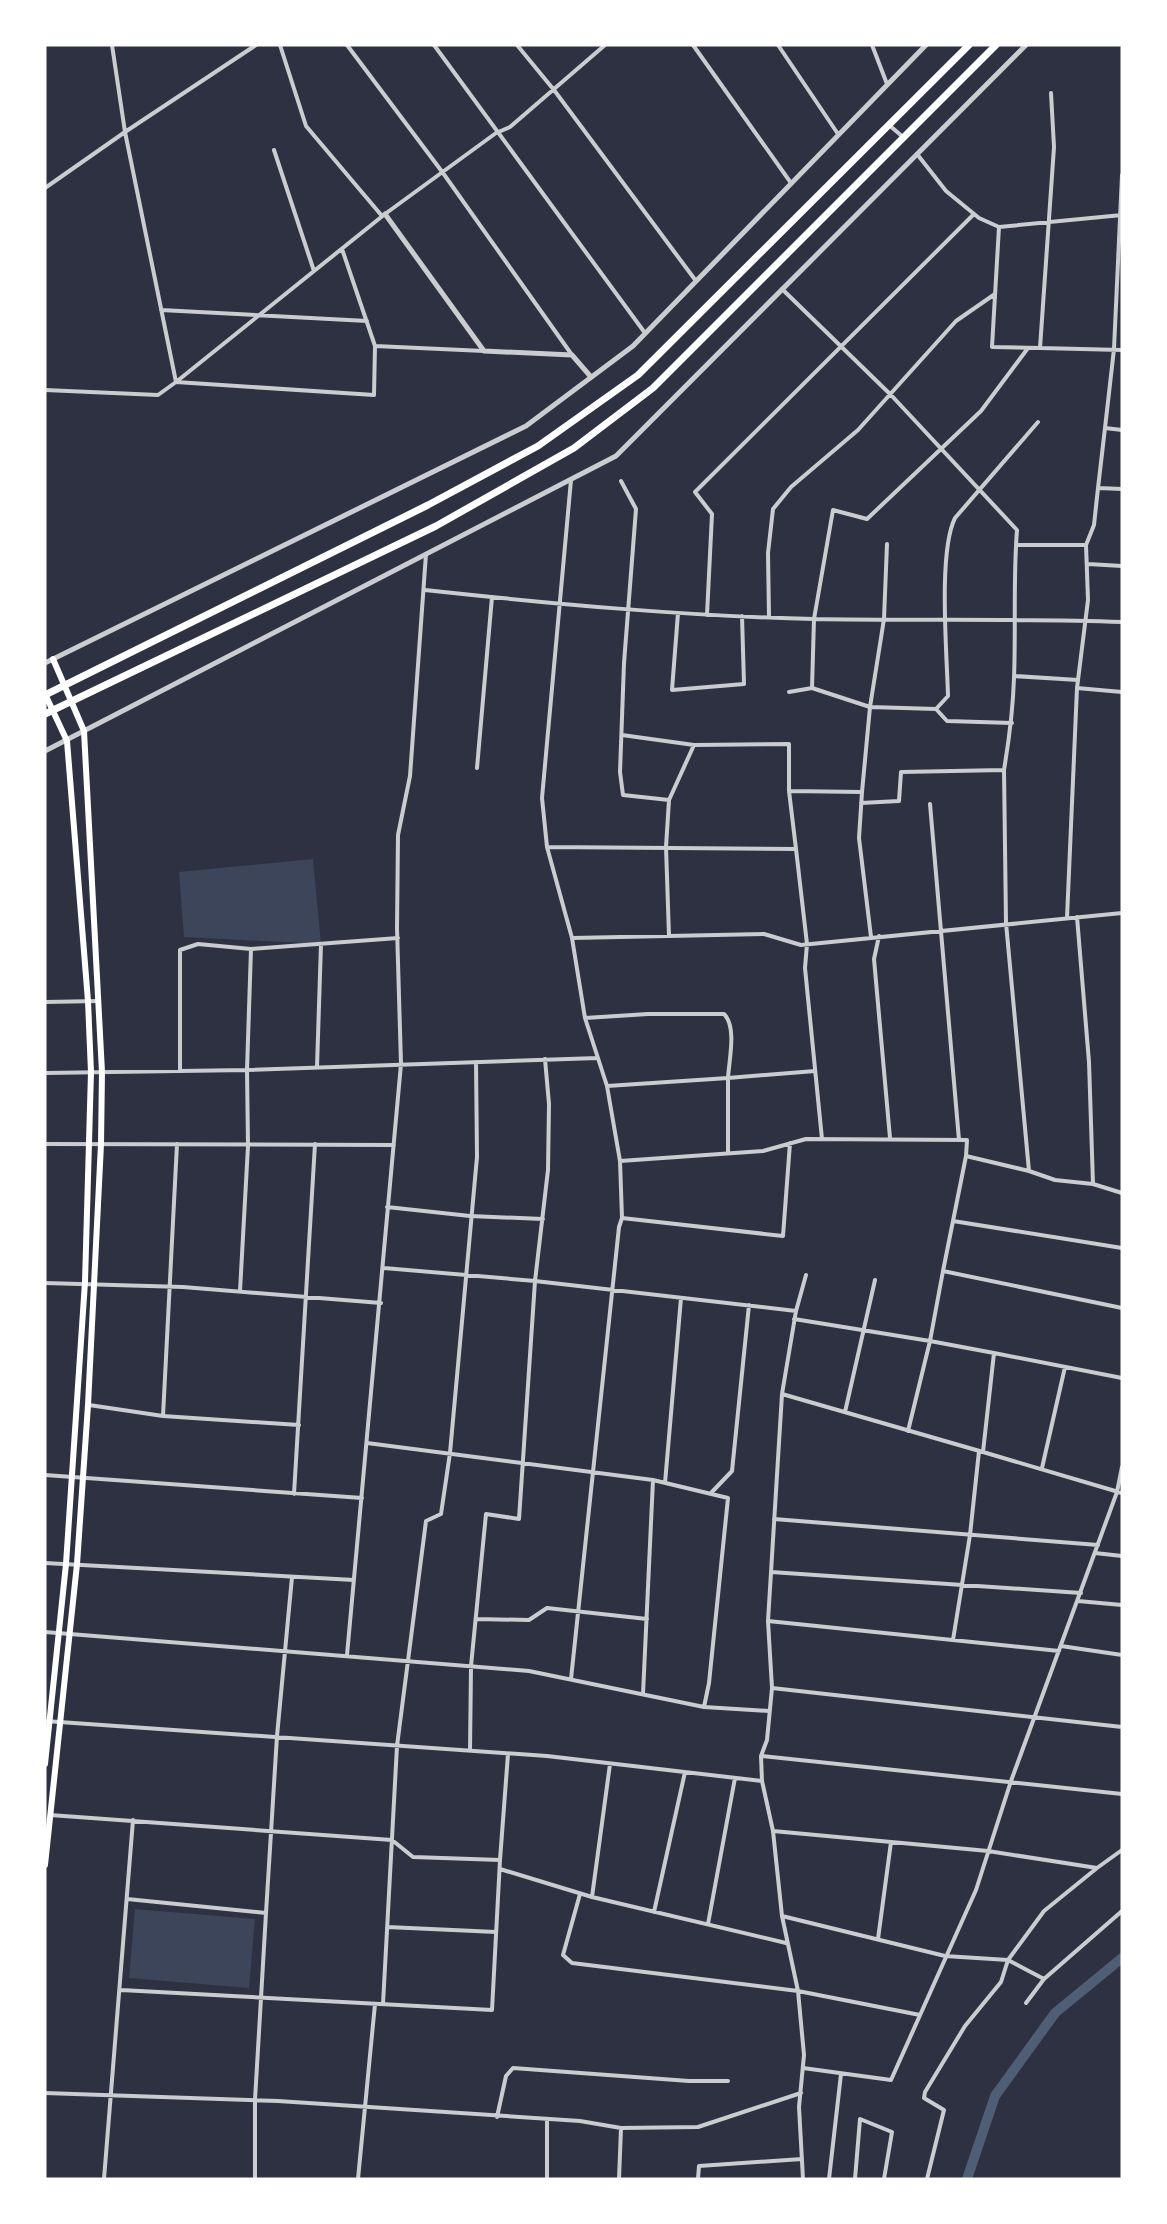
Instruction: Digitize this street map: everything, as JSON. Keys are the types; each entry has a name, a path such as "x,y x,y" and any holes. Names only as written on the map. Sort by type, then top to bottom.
{"highway":[{"path":"45,694 428,505 538,446 638,375 969,45"},
{"path":"45,714 204,635 436,526 574,448 653,388 996,45"}],"main road":[{"path":"45,1865 77,1564 88,1405 101,1144 102,1072 84,731 53,659"},
{"path":"45,694 67,741 88,1001 91,1072 91,1144 85,1282 66,1564 47,1721 45,1764"}],"street":[{"path":"112,45 125,132 176,382"},
{"path":"45,188 256,45"},
{"path":"280,45 306,126 384,215 484,351"},
{"path":"347,45 443,173 572,355 591,377"},
{"path":"434,45 496,133 645,333"},
{"path":"517,45 554,90 696,281"},
{"path":"45,390 158,396 384,215 496,133 510,126 605,45"},
{"path":"693,45 791,183"},
{"path":"778,45 838,134"},
{"path":"872,45 887,84"},
{"path":"45,663 526,426 645,333 926,45"},
{"path":"45,751 616,456 1026,45"},
{"path":"1040,348 1054,147 1051,93"},
{"path":"889,125 904,138"},
{"path":"274,150 314,271"},
{"path":"917,154 946,191 974,213 999,227 1121,215"},
{"path":"1067,918 1077,688 1085,621 1088,564 1086,545 1094,525 1114,349 1120,287 1122,175"},
{"path":"707,615 712,514 695,492 974,213"},
{"path":"999,227 992,347 1122,350"},
{"path":"176,382 374,395 375,346 342,249"},
{"path":"782,289 891,395 1017,530 1012,723 1004,770 1006,923 1029,1170"},
{"path":"769,617 768,553 773,509 791,487 858,430 956,321 995,294"},
{"path":"161,310 367,321"},
{"path":"375,346 572,355"},
{"path":"812,688 814,619 833,510 867,519 981,411 1028,348"},
{"path":"936,709 948,696 946,619 948,532 955,518 1038,422"},
{"path":"1105,428 1122,430"},
{"path":"571,479 542,798 547,847 572,938 585,1018 606,1086 620,1161 622,1218 619,1227 571,1679"},
{"path":"621,481 636,509 620,772 623,795 669,800"},
{"path":"1098,488 1122,489"},
{"path":"871,937 859,838 870,707 884,619 887,544"},
{"path":"1016,545 1086,545"},
{"path":"347,1655 381,1303 387,1207 401,1064 398,835 410,776 426,554"},
{"path":"1088,564 1122,566"},
{"path":"425,591 678,614 814,619 1122,622"},
{"path":"477,768 492,597"},
{"path":"678,614 672,690 744,684 742,616"},
{"path":"1014,676 1078,680"},
{"path":"789,692 812,688 870,707 936,709 947,721 1012,723"},
{"path":"1077,688 1122,692"},
{"path":"622,735 694,745 789,744 789,791 807,944 805,968 822,1138"},
{"path":"669,936 666,847 669,800 694,745"},
{"path":"861,803 898,801 901,772 1004,770"},
{"path":"789,791 862,792"},
{"path":"930,804 959,1140"},
{"path":"547,847 796,849"},
{"path":"572,938 764,934 801,945 1122,913"},
{"path":"1077,917 1089,1062 1093,1185"},
{"path":"879,936 874,959 890,1138"},
{"path":"180,1071 180,950 198,944 251,949 398,938"},
{"path":"317,1067 321,944"},
{"path":"240,1291 248,1146 247,1071 251,949"},
{"path":"45,1002 99,1001"},
{"path":"585,1018 659,1014 724,1014 728,1018 730,1028 728,1153"},
{"path":"45,1073 247,1071 598,1058"},
{"path":"470,1751 471,1665 486,1514 519,1519 535,1281 548,1170 549,1104 545,1059"},
{"path":"384,2004 397,1746 426,1521 441,1514 450,1453 464,1275 477,1157 476,1062"},
{"path":"606,1086 815,1071"},
{"path":"620,1161 763,1151 806,1139 822,1138 967,1140 966,1156 930,1341 908,1431"},
{"path":"622,1218 783,1236 790,1143"},
{"path":"45,1144 394,1145"},
{"path":"163,1416 172,1286 177,1144"},
{"path":"294,1494 315,1144"},
{"path":"966,1156 1029,1170 1055,1180 1093,1185 1122,1193"},
{"path":"387,1207 470,1216 543,1219"},
{"path":"953,1221 1122,1248"},
{"path":"384,1268 535,1281 796,1311"},
{"path":"943,1271 1122,1308"},
{"path":"803,2179 801,2093 804,2055 798,1991 786,1942 773,1831 762,1781 761,1756 767,1740 772,1688 768,1621 782,1394 794,1319 806,1275"},
{"path":"845,1412 875,1280"},
{"path":"45,1283 85,1282 172,1286 381,1303"},
{"path":"665,1483 681,1298"},
{"path":"710,1494 732,1471 750,1305"},
{"path":"794,1319 930,1341 1122,1378"},
{"path":"953,1640 960,1585 970,1535 994,1353"},
{"path":"1042,1468 1065,1367"},
{"path":"782,1394 1119,1492"},
{"path":"88,1405 163,1416 299,1425"},
{"path":"367,1443 653,1480 728,1498 709,1683 704,1707"},
{"path":"803,2068 891,2080 976,1890 1011,1782 1119,1492 1122,1467"},
{"path":"45,1474 362,1498"},
{"path":"644,1694 653,1480"},
{"path":"774,1519 1098,1545"},
{"path":"1095,1553 1122,1556"},
{"path":"45,1563 354,1580"},
{"path":"771,1572 1081,1593"},
{"path":"255,2179 255,2100 270,1832 292,1577"},
{"path":"1078,1601 1122,1605"},
{"path":"476,1619 529,1620 547,1608 647,1619"},
{"path":"768,1621 1122,1655"},
{"path":"45,1632 69,1632 529,1671 704,1707 769,1711"},
{"path":"772,1688 1122,1727"},
{"path":"47,1721 508,1754 762,1781"},
{"path":"121,1990 492,2010 508,1754"},
{"path":"761,1756 1122,1794"},
{"path":"592,1897 610,1764"},
{"path":"654,1912 685,1772"},
{"path":"708,1924 735,1778"},
{"path":"50,1815 392,1840 413,1857 500,1860"},
{"path":"104,2179 133,1820"},
{"path":"773,1831 988,1851 1097,1869"},
{"path":"878,1939 891,1842"},
{"path":"927,2179 944,2110 924,2098 925,2092 965,2026 1001,1982 1008,1959 1044,1911 1122,1850"},
{"path":"500,1869 580,1894 786,1942"},
{"path":"580,1894 562,1955 572,1964 798,1991 920,2015"},
{"path":"127,1899 266,1913"},
{"path":"1026,2003 1044,1979 1122,1911"},
{"path":"782,1916 945,1956 1008,1959 1044,1979"},
{"path":"387,1927 496,1932"},
{"path":"358,2179 375,2003"},
{"path":"497,2117 506,2076 513,2068 690,2081 728,2081"},
{"path":"829,2179 841,2074"},
{"path":"45,2093 110,2097 255,2100 547,2121 580,2121 621,2128 698,2127 801,2093"},
{"path":"855,2179 860,2119 892,2132 884,2179"},
{"path":"547,2121 547,2179"},
{"path":"619,2179 621,2128"},
{"path":"698,2179 699,2166 802,2159"}],"shaded area":[{"path":"313,859 321,944 184,937 179,872"},
{"path":"135,1909 255,1919 249,1988 129,1978"}],"waterway":[{"path":"967,2179 995,2096 1055,2013 1122,1958"}]}
